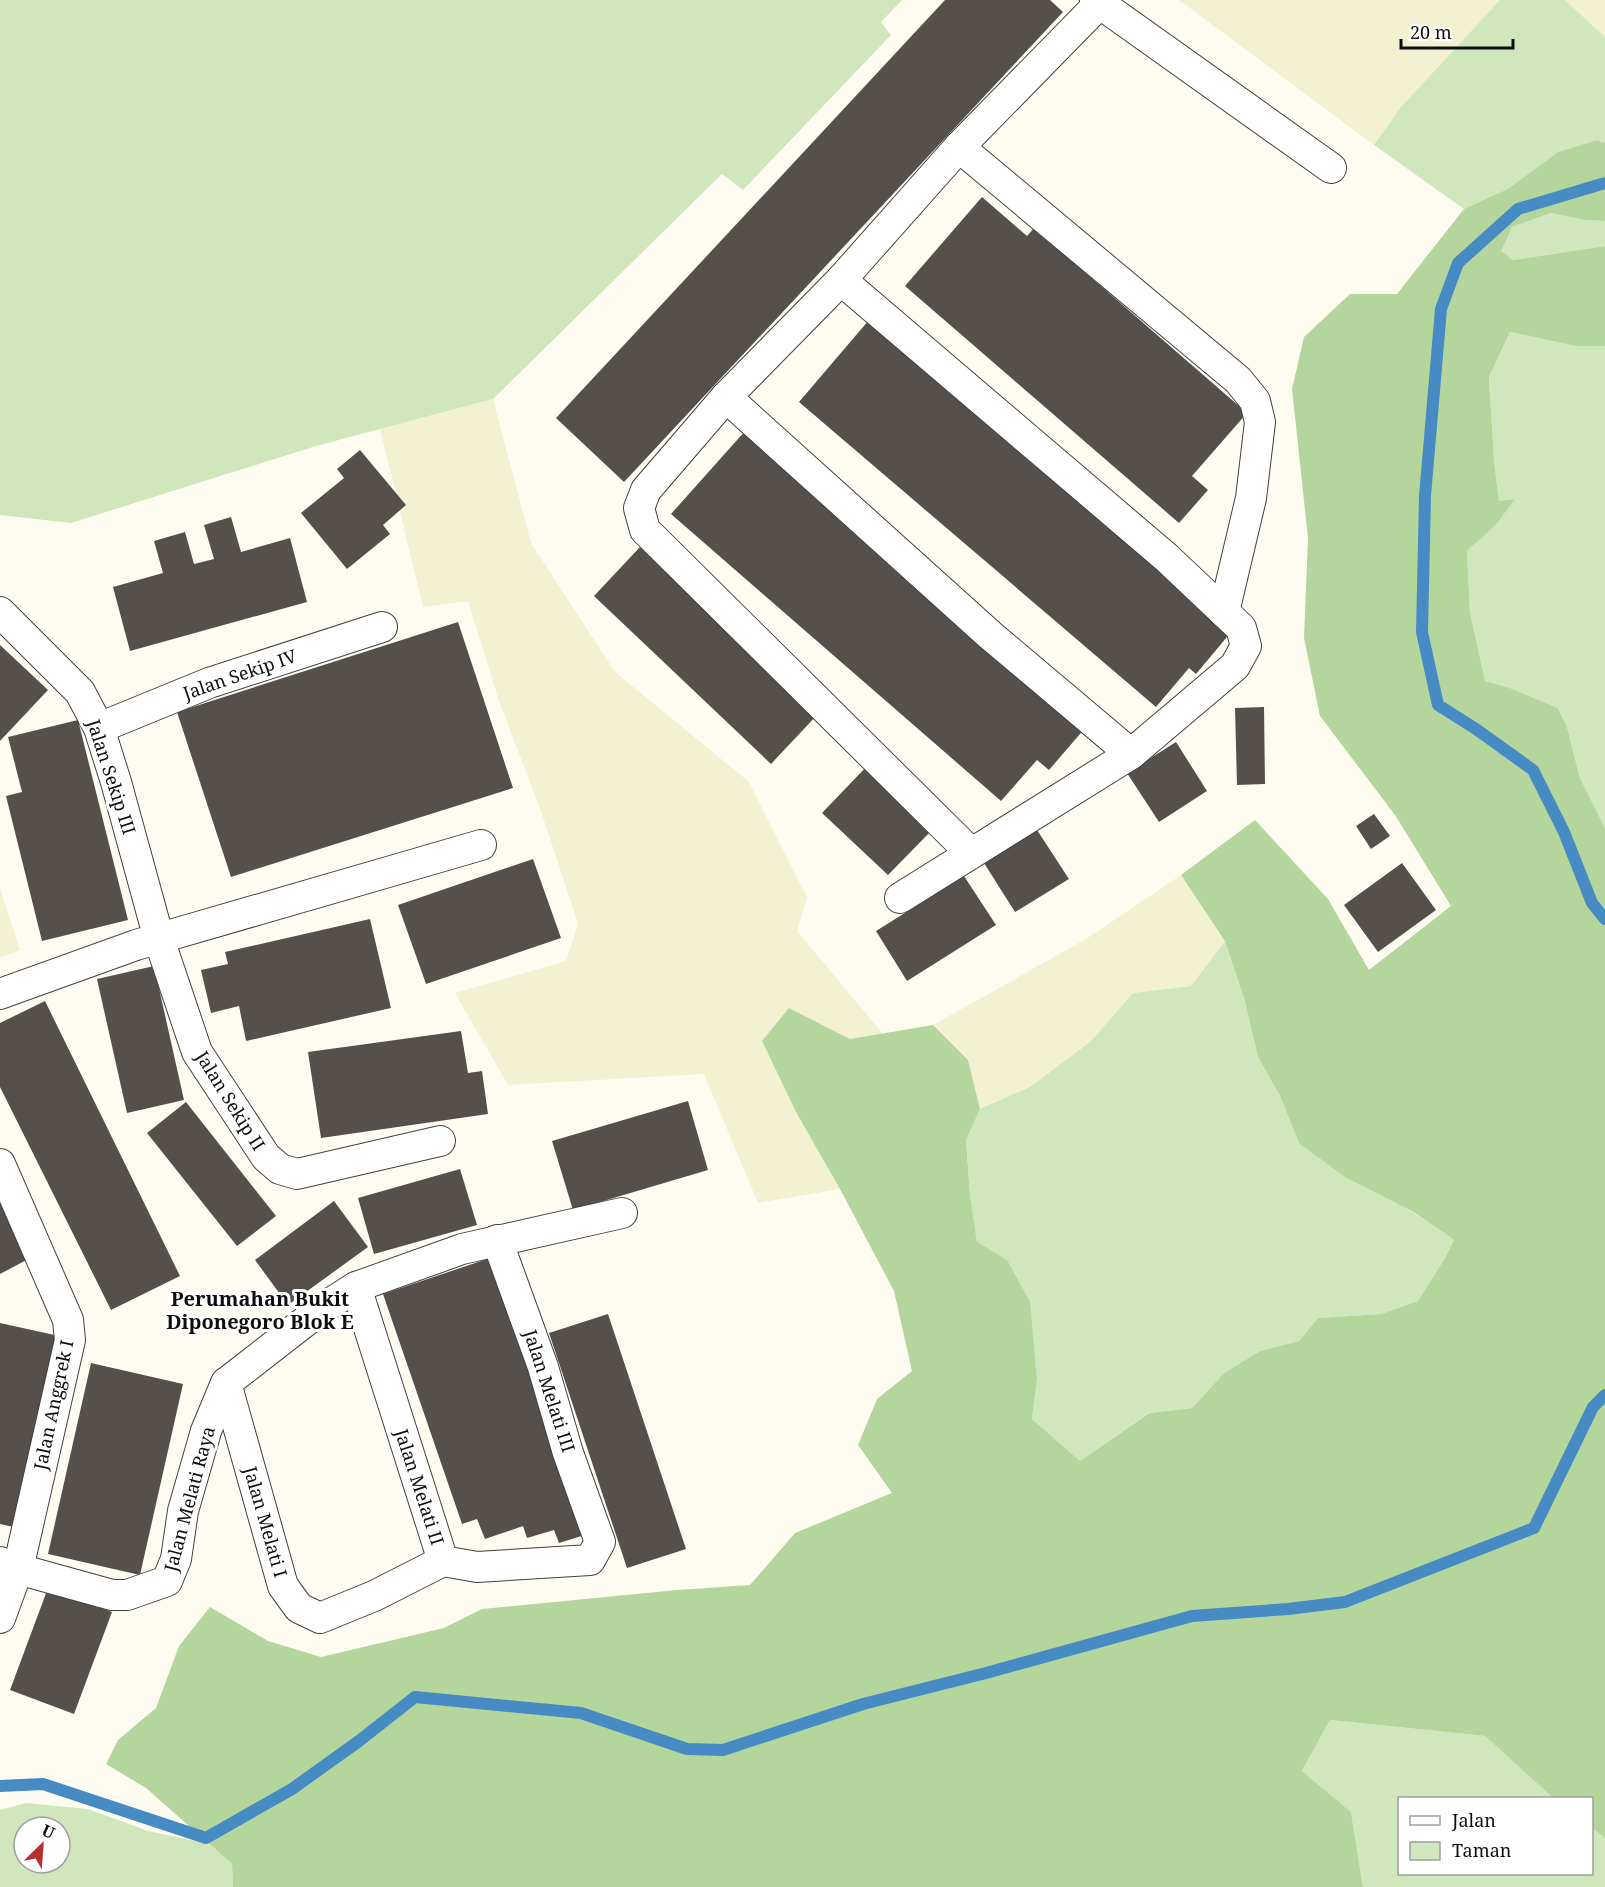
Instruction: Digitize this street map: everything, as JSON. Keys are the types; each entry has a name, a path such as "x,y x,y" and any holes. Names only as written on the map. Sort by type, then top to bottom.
{"street":[{"path":"971,853 645,530 639,508 646,490 726,398 841,280 959,147 1097,2 1331,168"},
{"path":"959,147 1238,380 1255,401 1260,422 1251,498 1224,612"},
{"path":"841,280 1158,550 1242,628 1246,645 1235,666 1131,754 900,898"},
{"path":"726,398 990,635 1131,754"},
{"name":"Jalan Sekip III","path":"0,612 80,692 99,728 159,939"},
{"name":"Jalan Sekip IV","path":"99,728 210,683 382,627"},
{"path":"0,994 136,945 481,845"},
{"name":"Jalan Sekip II","path":"159,939 197,1052 266,1158 279,1169 297,1174 440,1142"},
{"name":"Jalan Anggrek I","path":"0,1164 68,1320 70,1330 70,1340 9,1565 0,1618"},
{"name":"Jalan Melati Raya","path":"9,1565 112,1595 127,1595 167,1581 176,1559 183,1511 206,1431 226,1383 320,1310 356,1287 462,1249 622,1213"},
{"name":"Jalan Melati III","path":"497,1240 543,1367 568,1453 600,1542"},
{"name":"Jalan Melati II","path":"356,1287 443,1561 477,1567 590,1560 600,1542"},
{"name":"Jalan Melati I","path":"226,1383 284,1586 299,1608 320,1618 374,1596 443,1561"}],"green space":[{"path":"0,0 902,0 881,22 891,35 743,190 722,174 493,399 316,446 71,523 0,515"},
{"path":"1179,0 1500,0 1401,107 1374,145"},
{"path":"1500,0 1565,0 1605,37 1605,143 1597,140 1558,152 1508,190 1464,209 1374,145 1401,107"},
{"path":"1565,0 1605,0 1605,37"},
{"path":"1597,140 1605,143 1605,221 1584,220 1551,213 1512,227 1501,251 1513,260 1605,246 1605,346 1576,346 1510,332 1489,377 1499,501 1515,499 1495,526 1467,551 1470,612 1485,681 1510,688 1558,708 1567,727 1580,778 1605,828 1605,1838 1593,1829 1593,1797 1552,1797 1485,1736 1330,1720 1302,1771 1351,1812 1363,1887 233,1887 232,1864 146,1788 106,1764 118,1740 156,1708 179,1646 210,1607 268,1641 321,1657 444,1628 482,1609 750,1585 795,1533 892,1493 858,1445 877,1399 912,1371 894,1291 797,1114 762,1041 789,1008 850,1039 933,1025 968,1060 980,1109 966,1140 970,1194 977,1242 1007,1260 1030,1302 1037,1379 1032,1419 1080,1461 1149,1413 1192,1408 1224,1373 1260,1351 1299,1341 1318,1318 1381,1314 1418,1301 1454,1240 1412,1211 1345,1177 1299,1143 1280,1096 1258,1057 1244,998 1225,941 1181,875 1255,820 1328,899 1369,970 1451,906 1395,815 1320,716 1304,638 1308,538 1292,389 1304,337 1350,294 1397,294 1464,209 1508,189 1558,152"},
{"path":"1551,213 1584,220 1605,221 1605,246 1513,260 1500,251 1512,227"},
{"path":"1510,332 1576,346 1605,346 1605,828 1580,778 1567,727 1558,708 1510,688 1485,681 1470,612 1467,551 1495,526 1514,499 1499,501 1489,377"},
{"path":"493,399 531,543 615,672 748,781 807,897 797,931 883,1034 850,1039 789,1008 797,1114 840,1189 758,1203 704,1074 508,1085 455,993 566,961 578,924 542,814 499,701 468,601 423,607 380,429"},
{"path":"1181,875 1225,941 1191,986 1133,993 1090,1042 1030,1087 980,1109 968,1060 933,1025 1086,939"},
{"path":"0,889 20,950 0,958"},
{"path":"1225,941 1244,998 1258,1057 1280,1096 1299,1143 1398,1202 1454,1240 1418,1301 1381,1314 1318,1318 1299,1341 1260,1351 1224,1373 1192,1408 1148,1413 1080,1461 1032,1419 1037,1379 1033,1343 1007,1260 977,1243 970,1194 966,1139 980,1109 1030,1087 1090,1042 1133,993 1191,986"},
{"path":"1330,1720 1485,1736 1552,1797 1398,1797 1398,1875 1593,1875 1593,1829 1605,1838 1605,1887 1363,1887 1351,1812 1302,1771"},
{"path":"26,1803 88,1809 148,1831 209,1844 232,1864 233,1887 0,1887 0,1810"}],"building":[{"path":"945,0 1050,0 1063,12 624,482 556,418"},
{"path":"982,197 1027,236 1034,228 1247,413 1192,476 1208,490 1179,523 905,286"},
{"path":"869,320 1232,631 1196,674 1189,668 1156,707 799,402"},
{"path":"746,430 1086,727 1049,770 1037,760 1001,801 671,514"},
{"path":"360,450 406,505 383,525 390,534 347,569 301,513 344,478 337,469"},
{"path":"231,517 241,552 290,538 307,602 130,651 113,587 163,573 154,541 185,532 194,564 214,559 204,525"},
{"path":"640,547 817,715 771,764 594,596"},
{"path":"458,622 513,788 231,877 177,712"},
{"path":"0,645 48,690 0,741"},
{"path":"1264,707 1265,784 1237,785 1235,708"},
{"path":"78,720 128,920 42,941 6,796 22,792 8,737"},
{"path":"1176,742 1207,791 1159,822 1127,773"},
{"path":"869,764 935,827 888,875 822,813"},
{"path":"1374,814 1390,836 1371,849 1356,826"},
{"path":"1037,830 1069,879 1015,912 984,863"},
{"path":"533,859 561,938 426,984 398,905"},
{"path":"1402,863 1436,910 1378,952 1344,905"},
{"path":"964,876 996,925 907,981 876,931"},
{"path":"370,919 391,1008 246,1041 239,1006 211,1013 201,970 228,964 225,952"},
{"path":"154,966 184,1100 127,1113 97,979"},
{"path":"45,1001 180,1276 111,1310 0,1087 0,1023"},
{"path":"461,1031 468,1073 482,1071 488,1114 321,1138 308,1052"},
{"path":"688,1101 708,1170 573,1210 552,1141"},
{"path":"186,1102 276,1216 237,1246 147,1133"},
{"path":"460,1169 477,1225 374,1254 358,1198"},
{"path":"0,1188 36,1255 0,1274"},
{"path":"334,1201 368,1247 288,1305 255,1260"},
{"path":"493,1257 588,1534 559,1543 554,1530 527,1538 523,1526 485,1539 477,1519 462,1524 383,1294"},
{"path":"608,1314 686,1549 627,1568 549,1333"},
{"path":"0,1323 59,1336 18,1528 0,1524"},
{"path":"91,1363 183,1384 140,1575 48,1554"},
{"path":"48,1588 112,1612 74,1714 10,1690"}],"waterway":[{"path":"1605,183 1518,209 1458,263 1441,309 1425,496 1422,632 1438,705 1533,770 1564,832 1592,903 1605,919"},
{"path":"0,1786 43,1784 206,1838 292,1789 415,1697 581,1713 687,1749 723,1750 863,1704 986,1673 1192,1616 1345,1602 1534,1528 1593,1407 1605,1395"}],"district":[{"name":"Perumahan Bukit Diponegoro Blok E","path":"260,1310"}]}
